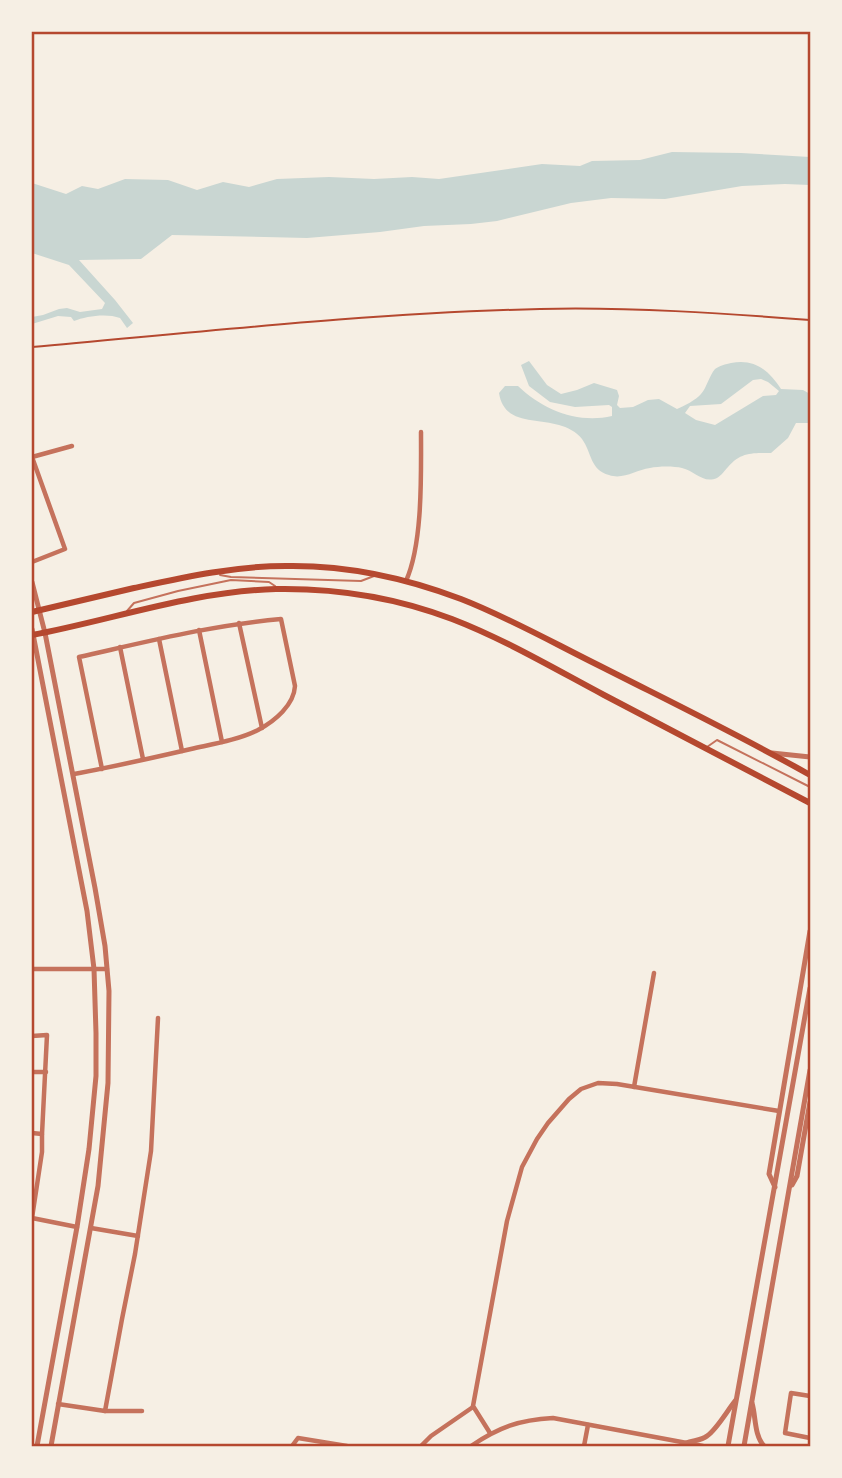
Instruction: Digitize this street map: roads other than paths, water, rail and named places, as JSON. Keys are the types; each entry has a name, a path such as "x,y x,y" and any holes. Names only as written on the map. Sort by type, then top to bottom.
{"main road":[{"path":"32,612 209,572 287,566 319,567 378,575 461,599 509,621 810,775"},
{"path":"32,633 221,594 278,589 348,593 390,600 454,620 493,638 810,803"}],"street":[{"path":"406,581 414,561 418,523 421,432"},
{"path":"32,562 65,549 32,457 72,446"},
{"path":"32,582 45,632 96,888 107,969 109,1013 108,1083 103,1145 91,1228 51,1447"},
{"path":"74,774 102,769 222,742 246,735 274,720 294,695 295,686 281,619 199,630 79,657 102,769"},
{"path":"240,623 261,728"},
{"path":"199,630 222,742"},
{"path":"32,633 87,911 94,969 96,1033 96,1076 89,1149 37,1447"},
{"path":"159,639 182,751"},
{"path":"120,648 143,759"},
{"path":"771,753 810,757"},
{"path":"775,1187 769,1174 810,931"},
{"path":"32,969 107,969"},
{"path":"634,1087 654,973"},
{"path":"728,1447 810,988"},
{"path":"106,1411 151,1151 158,1018"},
{"path":"32,1036 47,1035 42,1152 32,1218 77,1227"},
{"path":"744,1447 810,1070"},
{"path":"32,1072 46,1072"},
{"path":"490,1433 473,1406 507,1221 522,1167 560,1108 581,1089 598,1083 779,1111"},
{"path":"789,1190 797,1176 810,1102"},
{"path":"32,1133 42,1134"},
{"path":"32,1170 40,1171"},
{"path":"91,1228 138,1236"},
{"path":"810,1396 792,1393 785,1433 810,1437"},
{"path":"686,1443 709,1435 737,1398"},
{"path":"752,1401 757,1435 764,1447"},
{"path":"58,1404 106,1411 142,1411"},
{"path":"421,1447 431,1436 473,1406"},
{"path":"471,1447 490,1433 528,1419 553,1418 703,1447"},
{"path":"584,1447 588,1424"},
{"path":"292,1447 298,1438 347,1447"}],"lane":[{"path":"209,572 231,577 362,581 378,575"},
{"path":"124,615 134,603 178,590 231,580 269,582 278,589"},
{"path":"706,747 717,740 810,786"}]}
